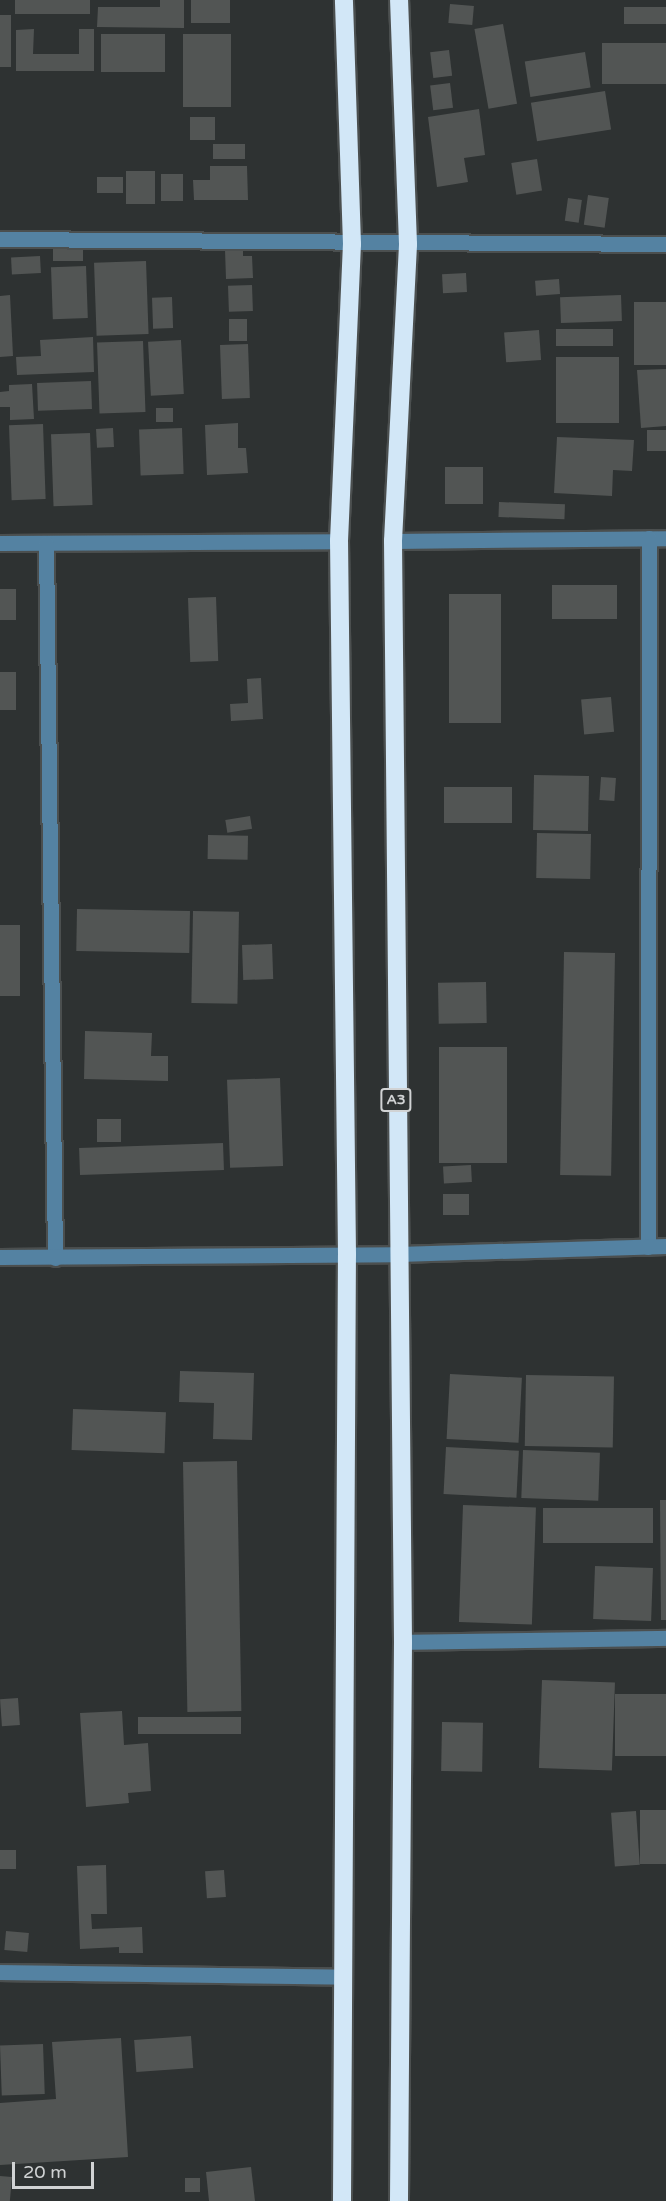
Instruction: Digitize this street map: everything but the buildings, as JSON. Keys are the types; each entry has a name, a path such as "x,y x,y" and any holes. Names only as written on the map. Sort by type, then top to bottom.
{"highway":[{"path":"342,2201 341,1977 347,1255 339,541 352,244 344,0"},
{"name":"A3","path":"399,0 408,244 393,541 403,1642 399,2201"}],"street":[{"path":"0,239 352,244 492,240 666,244"},
{"path":"648,1247 649,538"},
{"path":"393,541 666,538"},
{"path":"0,543 339,541"},
{"path":"46,543 55,1258"},
{"path":"0,1257 347,1255 666,1246"},
{"path":"403,1642 666,1638"},
{"path":"0,1972 341,1977"}]}
